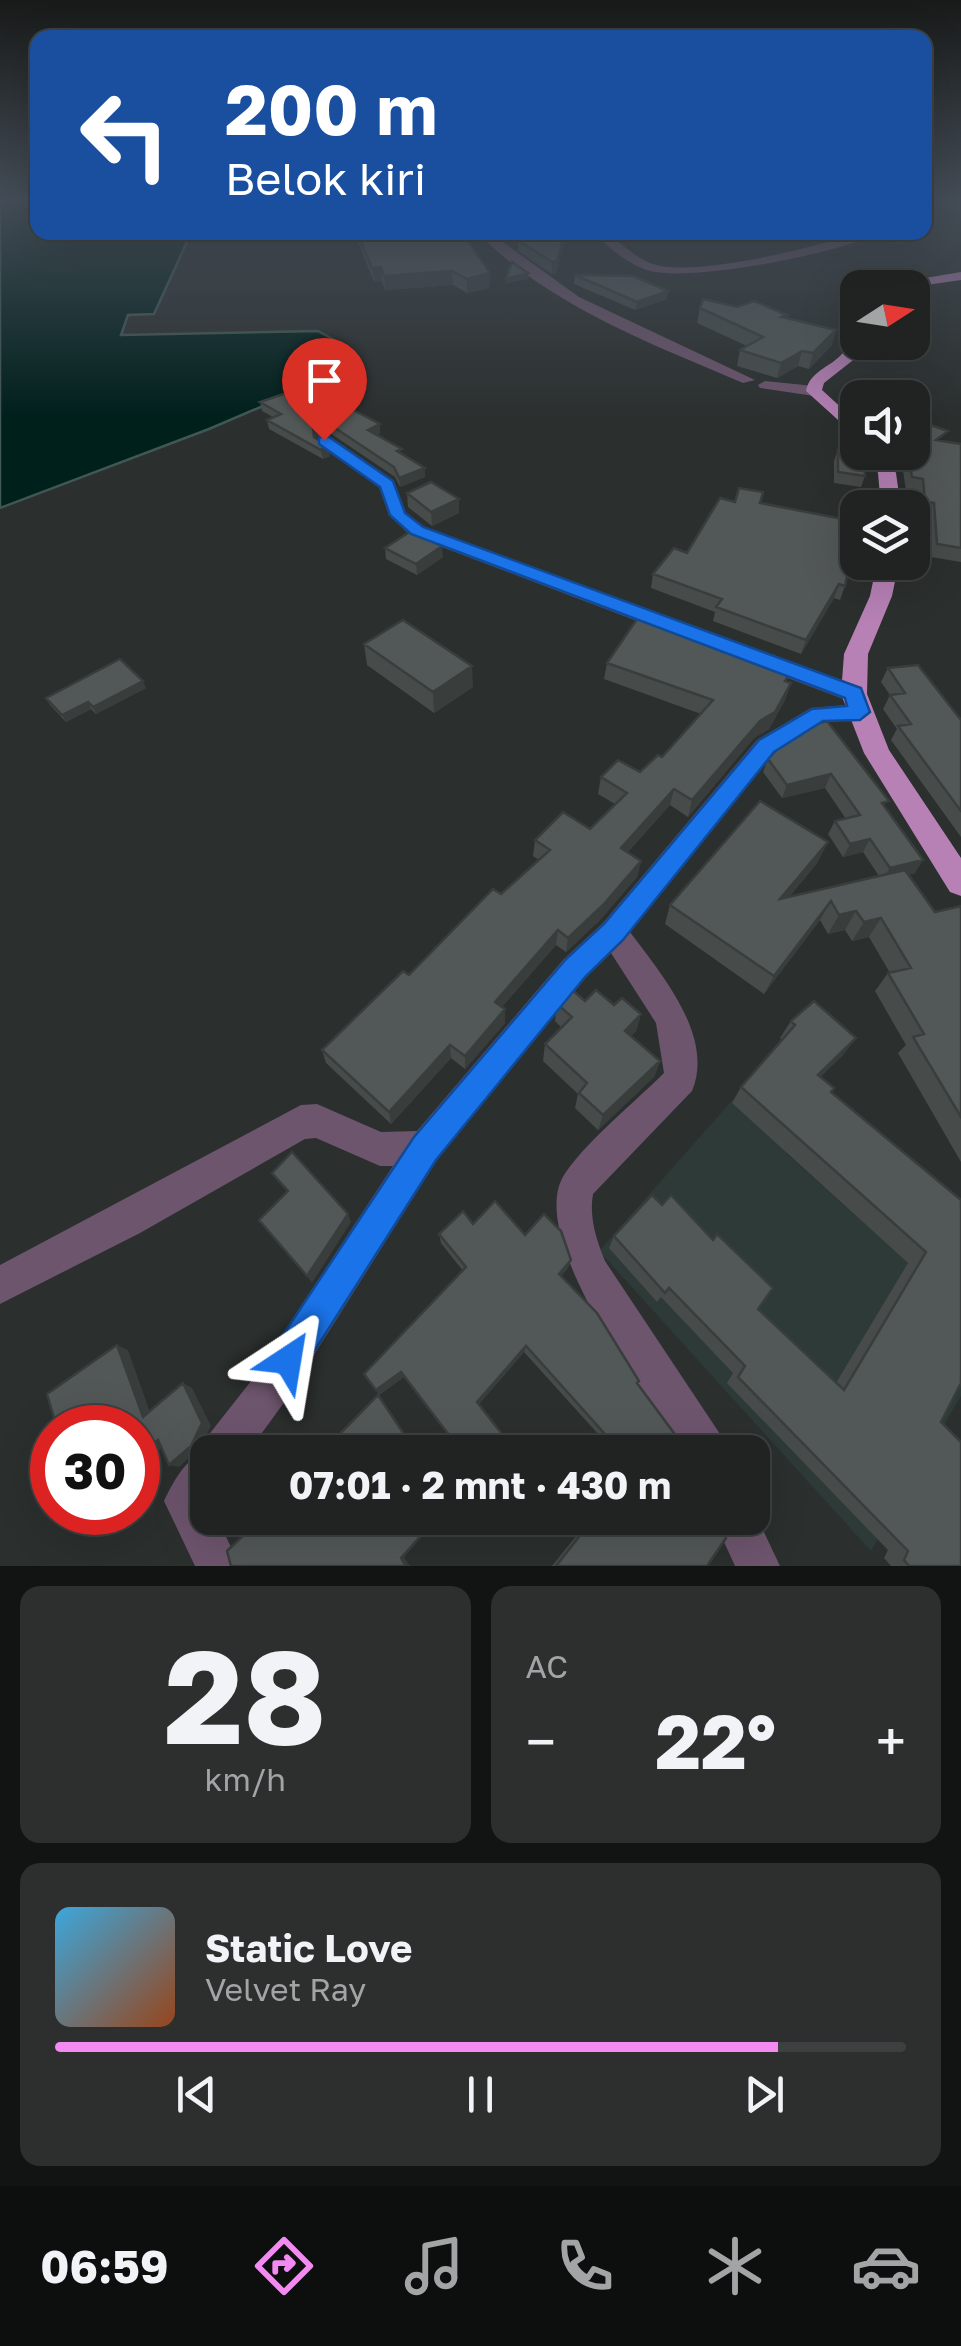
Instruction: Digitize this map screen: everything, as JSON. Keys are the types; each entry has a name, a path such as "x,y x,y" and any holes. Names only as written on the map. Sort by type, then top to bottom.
{"highway":[{"path":"930,280 961,276"},
{"path":"840,416 814,391 816,380 844,360"},
{"path":"882,580 856,654 857,703 877,752 961,883"}],"street":[{"path":"531,272 541,282 580,302 748,380"},
{"path":"765,385 814,391"},
{"path":"324,440 387,484 398,515 417,531 857,703"},
{"path":"235,1435 425,1148 576,968 613,932 766,746 819,714 857,703"},
{"path":"613,932 662,1003 680,1042 680,1080 578,1185 573,1208 578,1241 592,1274 696,1435"},
{"path":"0,1285 127,1220 301,1122 316,1121 380,1148 425,1148"},
{"path":"203,1535 218,1566"},
{"path":"744,1535 758,1566"}],"shaded area":[{"path":"0,272 173,272 154,314 128,315 121,335 318,331 336,341 344,352 342,364 324,380 209,429 0,508"},
{"path":"774,1053 961,1210 867,1528 961,1350 961,1396 871,1551 770,1440 770,1435 766,1435 599,1251","holes":["820,1110 914,1268 786,1153"]}],"building":[{"path":"383,272 437,272 384,276"},
{"path":"454,272 490,273 467,279"},
{"path":"508,272 528,273 506,279"},
{"path":"575,275 633,276 668,291 637,302"},
{"path":"703,299 737,307 754,301 787,315 782,317 836,330 813,353 802,351 781,363 740,350 763,337 700,308"},
{"path":"307,386 380,424 368,430 402,449 397,451 425,468 399,478 394,467 329,424 313,428 314,437 328,446 321,450 267,420 281,414 260,402"},
{"path":"930,425 948,431 936,440 961,444 961,548 937,544 930,490 924,490 923,479 912,477 911,470 930,470"},
{"path":"838,450 840,470 865,470 865,476 838,472"},
{"path":"431,482 459,499 431,512 407,493"},
{"path":"739,488 763,492 760,503 840,519 840,580 846,580 845,586 839,584 806,640 716,607 722,599 653,574 674,548 687,553 720,498 735,502"},
{"path":"411,531 442,546 416,564 385,548"},
{"path":"637,619 792,671 785,681 791,683 775,712 760,721 692,800 674,789 621,848 641,861 568,938 558,930 495,1002 505,1009 465,1056 450,1045 389,1112 322,1050 403,971 409,975 493,889 501,894 550,850 535,840 563,812 590,829 627,793 601,777 618,760 640,772 658,755 662,757 713,700 607,663"},
{"path":"403,620 472,666 433,692 364,644"},
{"path":"120,659 143,681 93,707 88,702 62,715 46,698"},
{"path":"918,665 961,720 961,811 898,726 911,724 890,695 905,693 888,668"},
{"path":"827,721 889,801 882,803 923,860 890,868 870,839 850,844 835,821 860,815 831,774 787,785 768,759 783,742 806,727"},
{"path":"760,801 828,842 780,899 905,870 935,912 961,906 961,1117 913,1037 924,1034 888,973 911,968 881,918 864,922 856,911 839,915 831,901 774,976 670,905"},
{"path":"570,988 585,1001 596,990 614,1005 622,998 641,1014 625,1031 660,1061 603,1115 579,1093 587,1083 545,1044 572,1017 557,1004"},
{"path":"814,1001 856,1038 818,1075 834,1088 831,1092 961,1200 961,1383 941,1422 961,1442 961,1566 909,1566 904,1560 908,1551 738,1377 745,1366 669,1288 665,1293 614,1236 652,1195 662,1205 671,1195 713,1240 717,1234 773,1288 758,1309 844,1390 926,1252 741,1087 795,1025 791,1021"},
{"path":"292,1152 348,1214 307,1276 259,1220 288,1191 272,1173"},
{"path":"495,1201 525,1235 544,1214 561,1231 571,1260 559,1274 597,1313 637,1383 675,1435 606,1435 526,1346 477,1402 503,1435 449,1435 401,1372 376,1390 364,1374 466,1267 439,1234 463,1211 473,1224"},
{"path":"117,1345 139,1405 50,1405 47,1394"},
{"path":"183,1383 202,1423 196,1435 190,1435 190,1447 169,1465 160,1445 157,1405"},
{"path":"378,1395 405,1435 339,1435"},
{"path":"244,1535 422,1535 401,1558 406,1566 231,1566 227,1551"},
{"path":"580,1535 726,1538 707,1566 556,1566"}],"route":[{"path":"288,1360 425,1148 576,968 613,932 766,746 819,714 860,712 854,694 417,531 398,515 387,484 324,440"}]}
